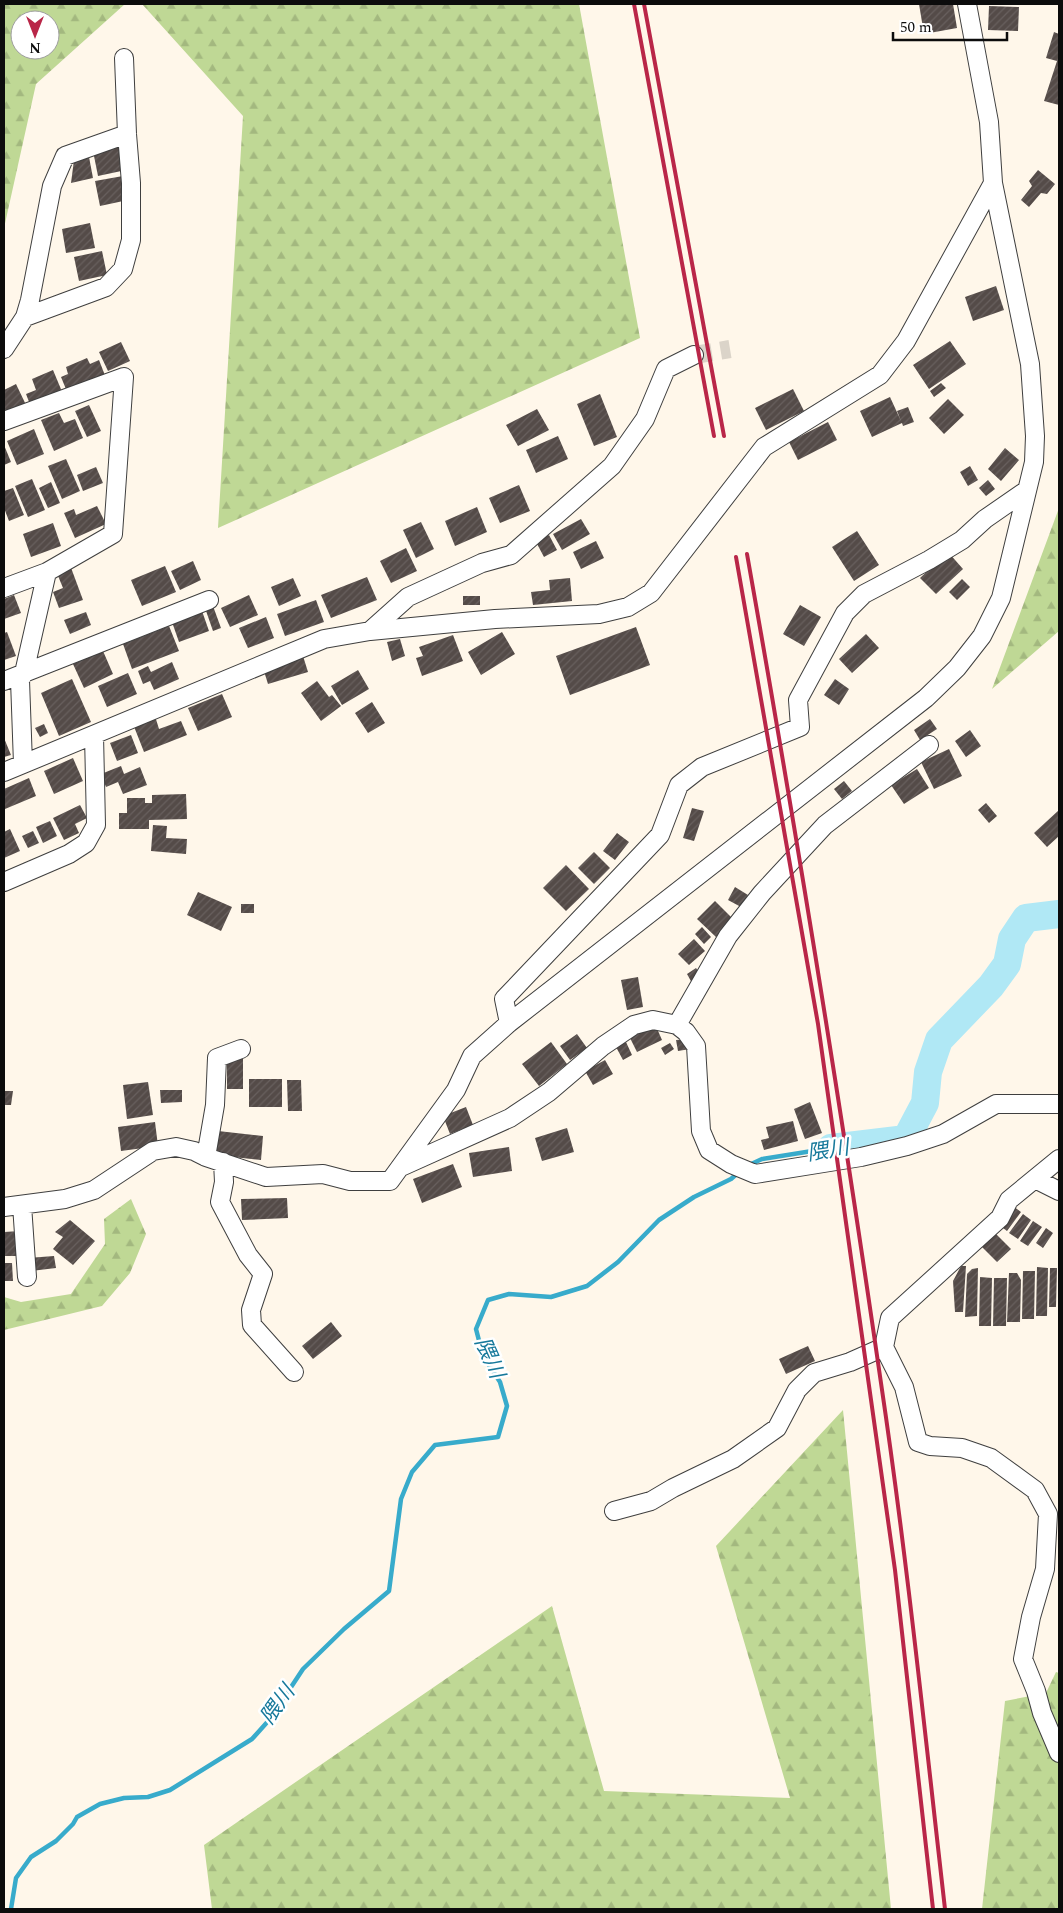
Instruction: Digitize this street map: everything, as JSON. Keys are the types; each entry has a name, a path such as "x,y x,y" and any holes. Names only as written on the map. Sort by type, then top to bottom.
{"street":[{"path":"4,1207 65,1199 94,1190 153,1151 176,1147 194,1151 214,1160 266,1177 323,1174 350,1181 390,1181 456,1090 472,1056 509,1023 926,698 957,668 982,636 1001,598 1034,462 1035,436 1030,364 993,183 989,122 967,4"},
{"path":"25,317 106,287 123,269 131,240 131,183 124,58"},
{"path":"4,349 25,317 52,186 64,156 127,134"},
{"path":"4,772 324,639 370,631 495,619 599,614 628,607 651,593 764,447 880,375 906,340 993,183"},
{"path":"370,631 408,597 482,563 511,555 612,466 645,419 666,369 694,355"},
{"path":"4,421 124,377 113,534 47,572 4,588"},
{"path":"509,1023 504,1000 660,835 679,785 702,767 800,727 798,700 845,613 864,594 929,560 962,540 985,519 1027,490"},
{"path":"23,764 20,680 24,673 47,572"},
{"path":"4,681 209,600"},
{"path":"4,882 69,854 86,843 96,825 94,735"},
{"path":"677,1025 728,936 762,893 825,826 929,745"},
{"path":"401,1167 510,1118 549,1092 603,1046 634,1025 654,1020 677,1025 686,1032 696,1046 701,1131 709,1150 730,1164 755,1174 861,1157 907,1146 943,1134 996,1104 1059,1104"},
{"path":"241,1049 217,1058 214,1160 224,1182 220,1202 248,1255 264,1274 251,1310 252,1324 294,1372"},
{"path":"1059,1159 1009,1200 1000,1218 890,1318 884,1348 904,1387 918,1442 930,1446 962,1448 991,1458 1035,1490 1048,1514 1045,1569 1031,1617 1023,1659 1042,1713 1059,1752"},
{"path":"1034,1179 1059,1191"},
{"path":"22,1205 27,1277"},
{"path":"614,1511 651,1501 673,1488 733,1459 777,1428 797,1390 814,1373 850,1362 884,1348"}],"green space":[{"path":"4,4 125,4 36,84 4,228"},
{"path":"142,4 579,4 640,338 218,528 243,116"},
{"path":"1059,508 1059,631 992,689"},
{"path":"131,1199 146,1234 130,1273 102,1306 4,1330 4,1297 21,1302 71,1294 105,1244 104,1219"},
{"path":"843,1410 891,1909 212,1909 204,1845 552,1606 604,1791 790,1798 716,1546"},
{"path":"1056,1672 1059,1673 1059,1909 982,1909 1005,1701 1046,1693"}],"building":[{"path":"919,4 953,4 957,28 924,34"},
{"path":"989,6 1019,7 1018,31 988,30"},
{"path":"1054,32 1059,34 1059,105 1044,101 1057,61 1046,58"},
{"path":"121,146 126,170 98,176 93,151"},
{"path":"89,157 93,178 71,183 74,160"},
{"path":"1038,170 1055,184 1047,194 1041,193 1029,207 1021,200 1032,186 1029,181"},
{"path":"123,176 128,200 100,206 95,181"},
{"path":"90,223 95,248 66,253 62,229"},
{"path":"102,251 107,275 79,281 74,257"},
{"path":"996,286 1004,310 973,321 965,297"},
{"path":"950,341 966,364 929,389 913,365"},
{"path":"121,342 130,361 108,371 99,352"},
{"path":"87,358 90,364 99,360 106,378 68,394 61,377 68,374 66,367"},
{"path":"53,370 63,394 31,407 26,394 36,390 32,379"},
{"path":"941,383 946,388 934,397 930,391"},
{"path":"16,384 27,407 8,416 4,407 4,390"},
{"path":"793,389 804,411 766,430 755,408"},
{"path":"600,394 617,437 594,446 577,404"},
{"path":"890,397 901,421 897,411 908,407 914,422 903,426 902,423 872,437 860,411"},
{"path":"948,399 964,415 944,434 929,418"},
{"path":"89,405 101,431 87,437 75,411"},
{"path":"537,409 549,430 518,446 506,425"},
{"path":"59,413 64,423 75,419 83,438 54,451 41,420"},
{"path":"828,422 837,440 798,460 789,442"},
{"path":"34,429 44,454 17,465 7,441"},
{"path":"558,436 568,459 536,473 526,450"},
{"path":"4,445 11,462 4,465"},
{"path":"1005,448 1019,460 1001,481 988,469"},
{"path":"66,459 80,491 62,499 48,466"},
{"path":"970,466 978,480 968,486 960,472"},
{"path":"96,467 103,483 83,491 77,475"},
{"path":"32,479 45,510 28,517 15,486"},
{"path":"988,480 995,489 986,496 979,488"},
{"path":"51,482 60,503 48,508 39,488"},
{"path":"519,485 530,511 500,523 489,498"},
{"path":"13,488 24,515 9,521 4,508 4,491"},
{"path":"97,506 106,524 75,538 64,513 74,509 76,515"},
{"path":"477,507 487,532 455,546 445,521"},
{"path":"581,519 590,534 562,550 553,534"},
{"path":"421,522 434,549 416,558 403,530"},
{"path":"53,523 61,546 31,557 23,534"},
{"path":"857,531 879,565 854,581 832,547"},
{"path":"549,535 557,550 544,557 536,542"},
{"path":"596,541 604,558 581,569 573,552"},
{"path":"406,548 417,571 391,583 380,561"},
{"path":"948,552 963,569 936,594 920,578"},
{"path":"193,561 201,580 180,590 171,571"},
{"path":"70,565 83,600 59,608 53,592 63,588 56,571"},
{"path":"165,566 176,592 142,606 131,580"},
{"path":"367,577 377,600 331,618 321,595"},
{"path":"293,578 301,596 279,606 271,587"},
{"path":"570,578 572,601 533,605 531,592 550,590 549,580"},
{"path":"962,579 970,587 957,600 949,592"},
{"path":"14,595 21,613 4,619 4,599"},
{"path":"249,595 258,615 230,627 221,608"},
{"path":"463,596 480,596 480,605 463,605"},
{"path":"316,600 324,622 285,636 277,614"},
{"path":"800,605 821,617 804,646 783,634"},
{"path":"213,606 221,628 213,631 205,608"},
{"path":"202,611 209,631 179,642 172,622"},
{"path":"86,612 91,625 70,634 64,620"},
{"path":"266,617 274,638 248,648 239,628"},
{"path":"169,626 179,651 132,669 123,644"},
{"path":"636,627 650,665 570,695 556,656"},
{"path":"7,632 16,656 4,660 4,633"},
{"path":"502,632 515,654 481,675 468,652"},
{"path":"866,634 879,648 852,673 839,659"},
{"path":"453,635 463,661 422,676 416,658 423,656 419,647"},
{"path":"400,639 405,656 392,661 387,642"},
{"path":"103,651 113,674 84,688 73,664"},
{"path":"303,656 308,672 268,684 263,668"},
{"path":"172,662 179,679 154,690 150,681 143,684 138,671 148,666 151,672"},
{"path":"358,670 369,689 342,705 331,686"},
{"path":"128,673 137,694 107,707 98,686"},
{"path":"72,679 91,722 59,736 41,693"},
{"path":"835,679 849,689 839,705 824,695"},
{"path":"317,681 329,697 332,695 341,706 321,721 301,693"},
{"path":"222,694 232,717 198,731 188,708"},
{"path":"372,702 385,723 368,733 355,713"},
{"path":"155,716 159,729 181,721 187,735 144,752 133,724"},
{"path":"930,719 937,729 920,740 914,730"},
{"path":"44,724 48,733 40,737 35,728"},
{"path":"970,730 981,746 966,757 955,741"},
{"path":"131,735 138,753 117,761 110,743"},
{"path":"4,738 11,755 4,757"},
{"path":"949,749 962,776 934,789 921,762"},
{"path":"73,758 83,781 54,794 44,771"},
{"path":"121,766 124,774 140,767 147,785 123,794 118,782 106,787 101,774"},
{"path":"917,769 929,788 904,804 891,785"},
{"path":"29,778 36,796 5,809 4,789"},
{"path":"844,781 852,791 842,799 834,789"},
{"path":"186,794 187,819 149,820 149,829 119,829 119,813 127,813 127,798 145,798 145,803 152,803 152,795"},
{"path":"986,803 997,816 989,823 978,810"},
{"path":"80,805 87,818 75,824 79,833 64,840 53,818"},
{"path":"692,808 704,811 694,841 683,838"},
{"path":"1059,810 1059,836 1047,847 1034,833"},
{"path":"50,821 57,836 43,843 36,827"},
{"path":"153,825 167,826 166,838 187,839 186,854 151,851"},
{"path":"10,829 20,851 4,858 4,832"},
{"path":"33,831 39,843 28,848 22,836"},
{"path":"617,833 629,842 615,860 603,851"},
{"path":"594,852 610,868 594,884 578,868"},
{"path":"566,865 589,889 566,911 543,888"},
{"path":"735,887 748,895 741,907 728,900"},
{"path":"198,892 232,907 221,931 187,915"},
{"path":"715,901 734,920 716,937 697,919"},
{"path":"241,904 254,904 254,913 241,913"},
{"path":"702,927 711,937 704,944 695,934"},
{"path":"694,939 705,951 689,965 678,954"},
{"path":"696,968 702,976 692,983 687,974"},
{"path":"638,977 643,1007 627,1010 621,980"},
{"path":"655,1024 662,1040 637,1052 629,1036"},
{"path":"577,1034 587,1048 570,1060 560,1046"},
{"path":"688,1039 690,1049 678,1051 676,1040"},
{"path":"551,1042 567,1064 539,1086 522,1064"},
{"path":"626,1042 632,1055 623,1060 616,1047"},
{"path":"670,1043 674,1049 665,1055 661,1048"},
{"path":"227,1059 243,1059 243,1089 227,1089"},
{"path":"605,1060 613,1074 593,1085 585,1071"},
{"path":"249,1079 282,1079 282,1107 249,1107"},
{"path":"287,1080 301,1080 302,1111 288,1111"},
{"path":"148,1082 153,1115 127,1119 123,1085"},
{"path":"160,1090 182,1090 182,1102 161,1103"},
{"path":"4,1091 13,1091 11,1105 4,1105"},
{"path":"810,1102 822,1133 805,1139 794,1109"},
{"path":"466,1107 473,1125 450,1134 443,1116"},
{"path":"793,1121 798,1141 764,1150 761,1140 769,1138 766,1127"},
{"path":"155,1122 158,1146 121,1151 118,1127"},
{"path":"567,1128 574,1152 542,1161 535,1138"},
{"path":"218,1131 263,1136 261,1160 215,1155"},
{"path":"509,1147 512,1171 473,1177 469,1153"},
{"path":"453,1164 462,1187 422,1203 413,1179"},
{"path":"287,1198 288,1218 242,1220 241,1199"},
{"path":"1013,1206 1021,1212 1007,1231 999,1225"},
{"path":"1023,1214 1031,1220 1018,1239 1009,1233"},
{"path":"70,1220 95,1241 73,1265 53,1249 63,1237 55,1232"},
{"path":"1033,1221 1042,1227 1028,1246 1020,1241"},
{"path":"1046,1228 1053,1233 1043,1248 1036,1243"},
{"path":"20,1231 22,1256 4,1256 4,1232"},
{"path":"993,1231 1011,1249 997,1262 980,1245"},
{"path":"54,1256 56,1268 31,1271 28,1258"},
{"path":"4,1263 12,1263 13,1281 4,1281"},
{"path":"961,1266 966,1266 963,1312 955,1312 953,1281"},
{"path":"1037,1267 1048,1268 1047,1316 1036,1316"},
{"path":"978,1268 977,1316 965,1317 967,1274 972,1269"},
{"path":"1050,1268 1057,1268 1056,1307 1049,1307"},
{"path":"1023,1271 1035,1271 1034,1319 1022,1319"},
{"path":"1009,1273 1017,1273 1021,1280 1020,1322 1007,1322"},
{"path":"980,1277 992,1278 991,1326 979,1326"},
{"path":"994,1278 1007,1278 1006,1326 993,1326"},
{"path":"331,1322 342,1336 313,1359 302,1346"},
{"path":"808,1346 815,1361 786,1374 779,1359"}],"waterway":[{"name":"隈川","path":"831,1148 906,1139 925,1103 928,1072 939,1040 991,986 1007,964 1012,939 1026,918 1059,914"},
{"name":"隈川","path":"747,1166 762,1159 831,1148"},
{"name":"隈川","path":"11,1909 16,1878 31,1857 56,1841 73,1824 77,1817 100,1804 124,1798 148,1797 170,1790 252,1739 270,1719 303,1669 344,1629 389,1591 401,1499 412,1472 435,1445 498,1437 507,1406 500,1382 483,1356 476,1329 488,1300 509,1294 551,1297 587,1286 618,1262 659,1220 694,1197 731,1179 739,1172"}],"tunnel":[{"path":"694,355 730,349"}],"railway":[{"path":"634,4 714,436"},
{"path":"644,4 724,436"},
{"path":"747,554 817,968 881,1383 907,1580 945,1909"},
{"path":"736,557 818,1024 895,1570 933,1909"}]}
